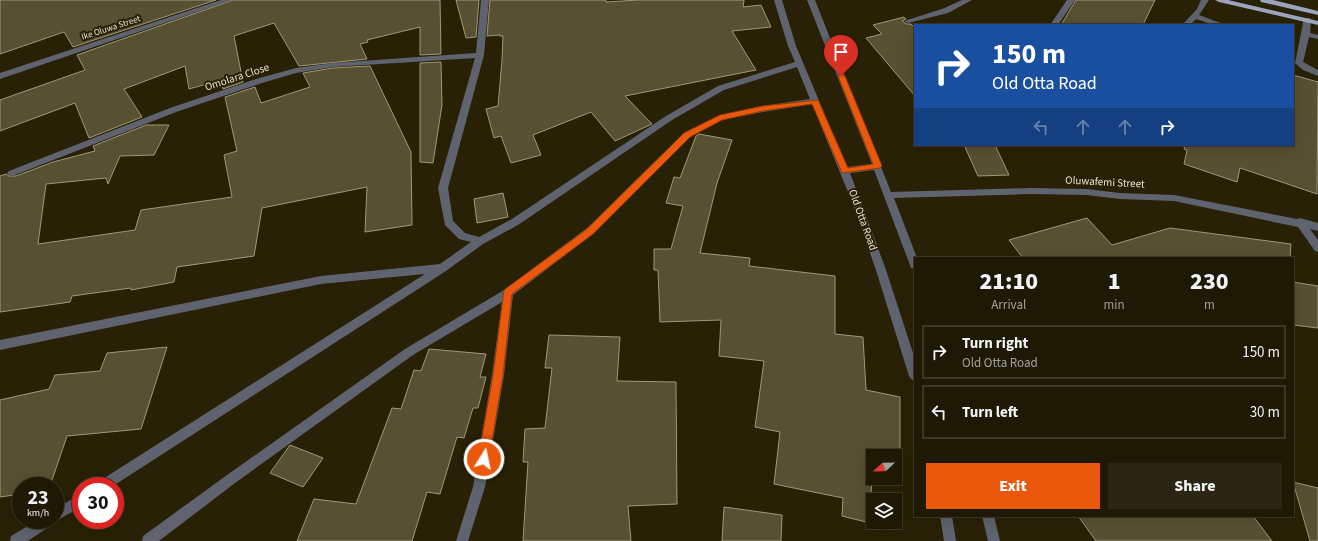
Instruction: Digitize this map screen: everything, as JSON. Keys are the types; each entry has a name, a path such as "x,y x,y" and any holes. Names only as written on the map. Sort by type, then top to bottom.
{"main road":[{"path":"1219,0 1318,23"},
{"path":"1264,0 1318,13"}],"street":[{"name":"Ike Oluwa Street","path":"0,76 228,0"},
{"path":"480,241 462,236 448,222 443,188 480,55 485,0"},
{"name":"Old Otta Road","path":"778,0 792,46 845,171 880,267 914,373"},
{"path":"811,0 878,166 914,263"},
{"path":"908,20 945,11 968,0"},
{"path":"1055,24 1071,0"},
{"path":"1187,24 1200,10 1205,0"},
{"path":"1194,16 1219,24"},
{"path":"1307,20 1306,34 1300,63 1306,68 1318,72"},
{"path":"1306,34 1318,37"},
{"name":"Omolara Close","path":"12,173 173,110 259,81 296,71 333,65 480,55"},
{"path":"116,477 442,268 480,241 515,222 669,118 721,88 800,63"},
{"path":"148,541 231,479 409,352 508,293 590,231 687,135 720,118 813,96"},
{"path":"845,171 878,166"},
{"name":"Oluwafemi Street","path":"889,195 1031,191 1086,192 1120,196 1174,198 1300,222 1318,227"},
{"path":"1300,222 1318,248"},
{"path":"0,345 321,280 442,268"},
{"path":"462,541 479,487 498,375 508,293"},
{"path":"946,517 950,541"},
{"path":"988,517 994,541"},
{"path":"16,541 35,529"}],"building":[{"path":"0,0 216,0 73,47 64,32 0,54"},
{"path":"233,0 440,0 441,54 420,55 420,27 367,40 368,42 360,44 367,59 299,66 274,23 234,36 243,82 223,89 221,80 189,89 185,66 124,89 142,117 89,138 75,103 0,131 0,100 85,70 77,55"},
{"path":"456,0 479,0 476,37 466,38"},
{"path":"490,0 606,0 606,2 638,0 744,0 743,7 761,5 771,27 732,31 756,70 625,96 652,124 615,141 591,112 533,135 541,155 511,163 501,136 494,138 486,109 498,106 503,36 487,36"},
{"path":"1076,0 1155,0 1143,24 1062,24"},
{"path":"904,17 906,19 903,20 903,22 911,24 914,27 914,95 866,38 882,34 873,25"},
{"path":"441,62 442,105 433,163 420,162 420,63"},
{"path":"370,66 411,152 412,225 365,232 367,187 262,208 254,256 177,267 174,282 131,290 131,288 72,296 70,302 0,312 0,176 6,174 9,176 16,176 53,162 95,151 93,146 146,125 169,125 154,155 120,156 108,184 106,178 46,184 38,244 135,230 141,210 232,197 224,155 237,151 225,97 255,87 261,103 310,87 303,73 333,68"},
{"path":"1294,75 1318,82 1317,194 1240,168 1237,182 1184,164 1187,150 1184,149 1185,146 1294,146"},
{"path":"699,134 732,140 717,183 700,253 750,258 749,266 835,276 835,334 863,337 866,390 900,397 900,449 866,449 866,485 872,485 871,493 866,493 866,522 842,516 843,498 774,484 780,432 755,427 764,361 719,356 721,320 660,322 658,270 654,270 654,249 671,249 683,206 666,203 674,177 680,178 696,136"},
{"path":"964,146 995,146 1009,175 978,176"},
{"path":"503,193 508,217 477,223 474,199"},
{"path":"1087,218 1112,245 1170,228 1291,244 1290,257 1022,257 1009,240"},
{"path":"1294,282 1318,286 1318,328 1294,325"},
{"path":"549,335 620,337 617,381 676,382 677,504 628,506 631,541 523,541 528,462 523,462 525,429 545,428 552,368 545,368"},
{"path":"167,347 141,429 67,436 53,477 12,477 12,495 0,497 0,400 49,389 55,375 100,371 107,353"},
{"path":"429,349 486,354 480,377 486,377 478,408 473,408 464,438 457,437 440,494 427,492 412,541 297,541 314,499 356,504 392,408 401,409 414,370 421,371"},
{"path":"290,445 323,458 303,487 270,473"},
{"path":"1294,482 1318,488 1318,541 1310,541"},
{"path":"724,507 782,515 781,541 722,541"},
{"path":"1079,517 1254,517 1272,541 1096,541"}],"route":[{"path":"484,459 498,375 508,293 590,231 687,135 720,118 763,109 815,101 845,171 878,166 841,76"}]}
